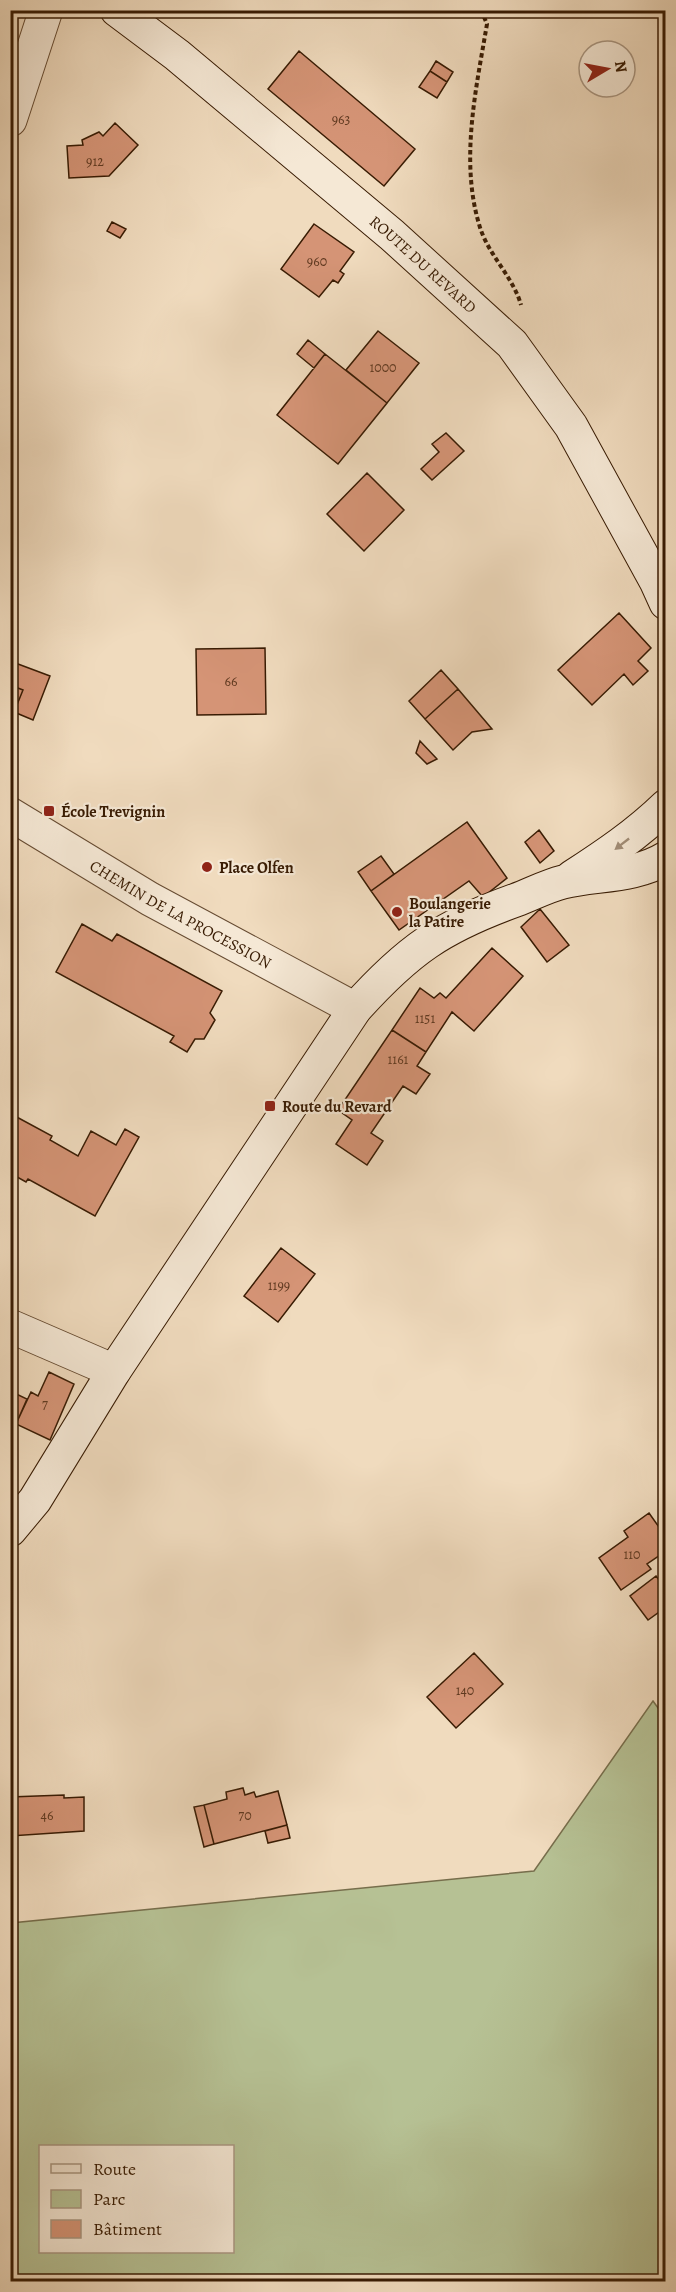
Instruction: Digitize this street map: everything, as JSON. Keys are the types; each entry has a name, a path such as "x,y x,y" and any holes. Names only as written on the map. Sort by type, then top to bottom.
{"main road":[{"path":"10,120 46,10"},
{"name":"ROUTE DU REVARD","path":"117,10 177,55 365,213 512,344 571,426 662,591"},
{"path":"10,1530 35,1500 114,1371 355,1009 391,969 431,937 476,914 563,882 610,853 666,806"},
{"name":"CHEMIN DE LA PROCESSION","path":"10,814 150,900 355,1009"},
{"path":"563,882 620,874 666,858"},
{"path":"10,1326 114,1371"}],"path":[{"path":"481,10 487,24 468,166 479,226 496,262 517,291 525,322 512,344"}],"green space":[{"path":"653,1701 666,1719 665,2281 11,2281 11,1923 534,1871"}],"building":[{"path":"299,51 415,149 384,186 268,89"},
{"path":"436,61 453,72 447,82 430,71"},
{"path":"430,71 447,82 437,98 419,87"},
{"path":"115,123 138,145 109,176 69,178 67,146 83,145 82,140 99,132 103,136"},
{"path":"112,222 126,229 120,238 107,231"},
{"path":"314,224 354,252 340,271 344,274 338,283 333,280 319,297 281,269"},
{"path":"378,331 419,363 387,403 346,370"},
{"path":"308,340 325,354 314,368 297,354"},
{"path":"325,354 387,403 338,464 277,415"},
{"path":"446,433 464,451 432,480 421,469 439,452 432,444"},
{"path":"367,473 404,510 364,551 327,514"},
{"path":"619,613 651,648 638,661 648,671 633,685 624,674 592,705 558,670"},
{"path":"265,648 266,714 197,715 196,649"},
{"path":"10,661 50,676 33,720 14,712 23,690 10,685"},
{"path":"441,670 458,689 425,719 409,701"},
{"path":"10,685 23,690 10,722"},
{"path":"458,689 492,729 472,732 453,750 425,719"},
{"path":"420,741 437,759 427,764 416,753"},
{"path":"467,822 507,878 483,897 469,881 399,930 371,891"},
{"path":"539,830 554,851 540,863 525,842"},
{"path":"381,856 394,874 371,891 358,872"},
{"path":"540,909 569,945 547,962 521,927"},
{"path":"82,924 112,941 117,934 222,991 210,1013 215,1020 204,1039 195,1039 187,1052 170,1042 174,1036 56,972"},
{"path":"492,948 523,976 474,1031 452,1012 426,1052 392,1030 420,988 434,998 440,993 446,998"},
{"path":"392,1030 426,1052 417,1066 430,1074 416,1094 403,1086 371,1133 383,1141 367,1165 336,1144 352,1120 338,1110"},
{"path":"13,1115 52,1136 50,1140 78,1156 91,1131 116,1145 125,1129 139,1137 95,1216 28,1179 26,1182 10,1173"},
{"path":"281,1248 315,1274 278,1322 244,1296"},
{"path":"49,1372 74,1384 50,1440 16,1424 31,1392 38,1396"},
{"path":"10,1391 27,1399 16,1424 10,1421"},
{"path":"649,1513 666,1537 666,1551 647,1564 651,1569 621,1590 599,1558 628,1537 624,1531"},
{"path":"656,1576 666,1589 666,1607 648,1620 630,1596"},
{"path":"474,1653 503,1684 456,1728 427,1697"},
{"path":"243,1788 245,1795 254,1792 256,1797 278,1791 287,1825 214,1844 204,1805 227,1799 226,1792"},
{"path":"64,1795 64,1798 84,1797 84,1831 10,1836 10,1797"},
{"path":"204,1805 214,1844 204,1847 194,1807"},
{"path":"287,1825 290,1838 268,1843 265,1831"}],"place":[{"name":"École Trevignin","path":"49,811"},
{"name":"Place Olfen","path":"207,867"},
{"name":"Boulangerie la Patire","path":"397,912"},
{"name":"Route du Revard","path":"270,1106"}]}
